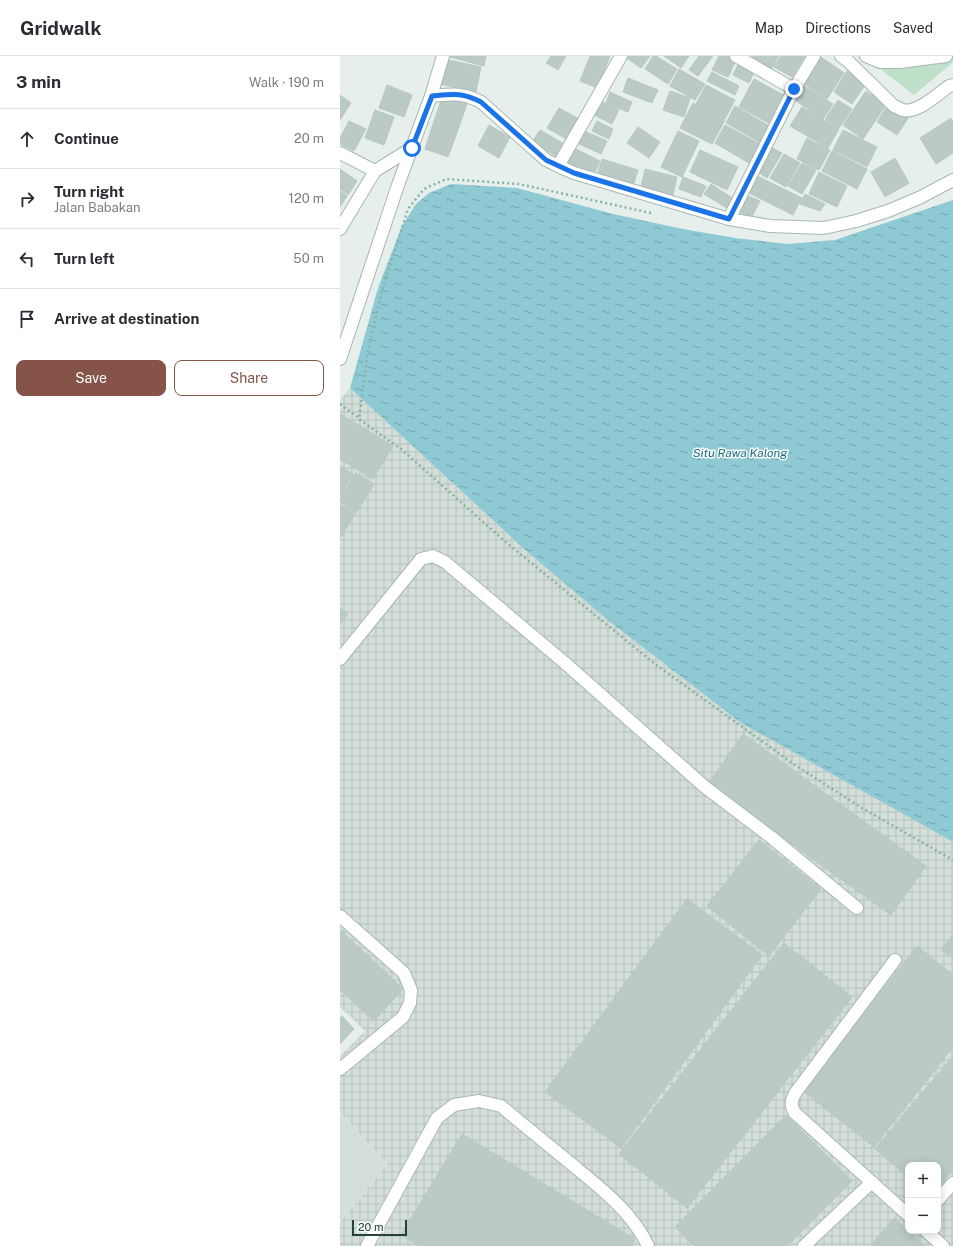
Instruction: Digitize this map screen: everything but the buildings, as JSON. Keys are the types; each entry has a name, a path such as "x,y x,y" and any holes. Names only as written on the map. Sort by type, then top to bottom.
{"street":[{"path":"340,359 398,185 432,96 443,56"},
{"path":"736,56 794,89"},
{"path":"729,219 794,89 814,56"},
{"path":"841,56 894,106 902,110 918,108 949,86 953,86"},
{"path":"866,56 880,62 946,56"},
{"path":"558,166 619,57"},
{"path":"432,96 457,94 470,96 481,102 546,160 574,173 729,219 770,226 824,228 856,222 888,211 921,197 953,180"},
{"path":"340,229 375,171 412,148"},
{"path":"340,153 375,171"},
{"path":"340,659 421,559 433,556 445,562 565,663 705,787 771,838 857,908"},
{"path":"340,916 404,973 411,990 410,1003 403,1017 340,1069"},
{"path":"895,960 796,1092 791,1103 795,1113 905,1212"},
{"path":"368,1245 437,1118 454,1104 479,1101 501,1106 604,1191 629,1216 645,1238 648,1246"},
{"path":"804,1246 872,1182"},
{"path":"940,1198 953,1183"},
{"path":"929,1234 943,1246"}],"path":[{"path":"359,419 368,351 382,290 408,209 424,189 446,179 519,184 658,215"},
{"path":"340,404 401,449 508,544 655,664 795,765 862,808 953,860"}],"shaded area":[{"path":"350,388 524,549 610,622 741,723 953,842 953,1246 340,1246 340,1223 388,1164 340,1112 340,1056 365,1031 340,1007 340,400"},
{"path":"340,1112 388,1164 340,1223"}],"green space":[{"path":"864,56 953,56 953,62 914,95"}],"water":[{"name":"Situ Rawa Kalong","path":"451,184 517,188 613,214 683,229 735,238 787,244 835,240 953,200 953,842 741,723 610,622 524,549 350,388 378,288 402,226 416,204 429,193"}],"route":[{"path":"412,148 432,96 457,94 470,96 481,102 546,160 558,166 574,173 729,219 794,89"}]}
